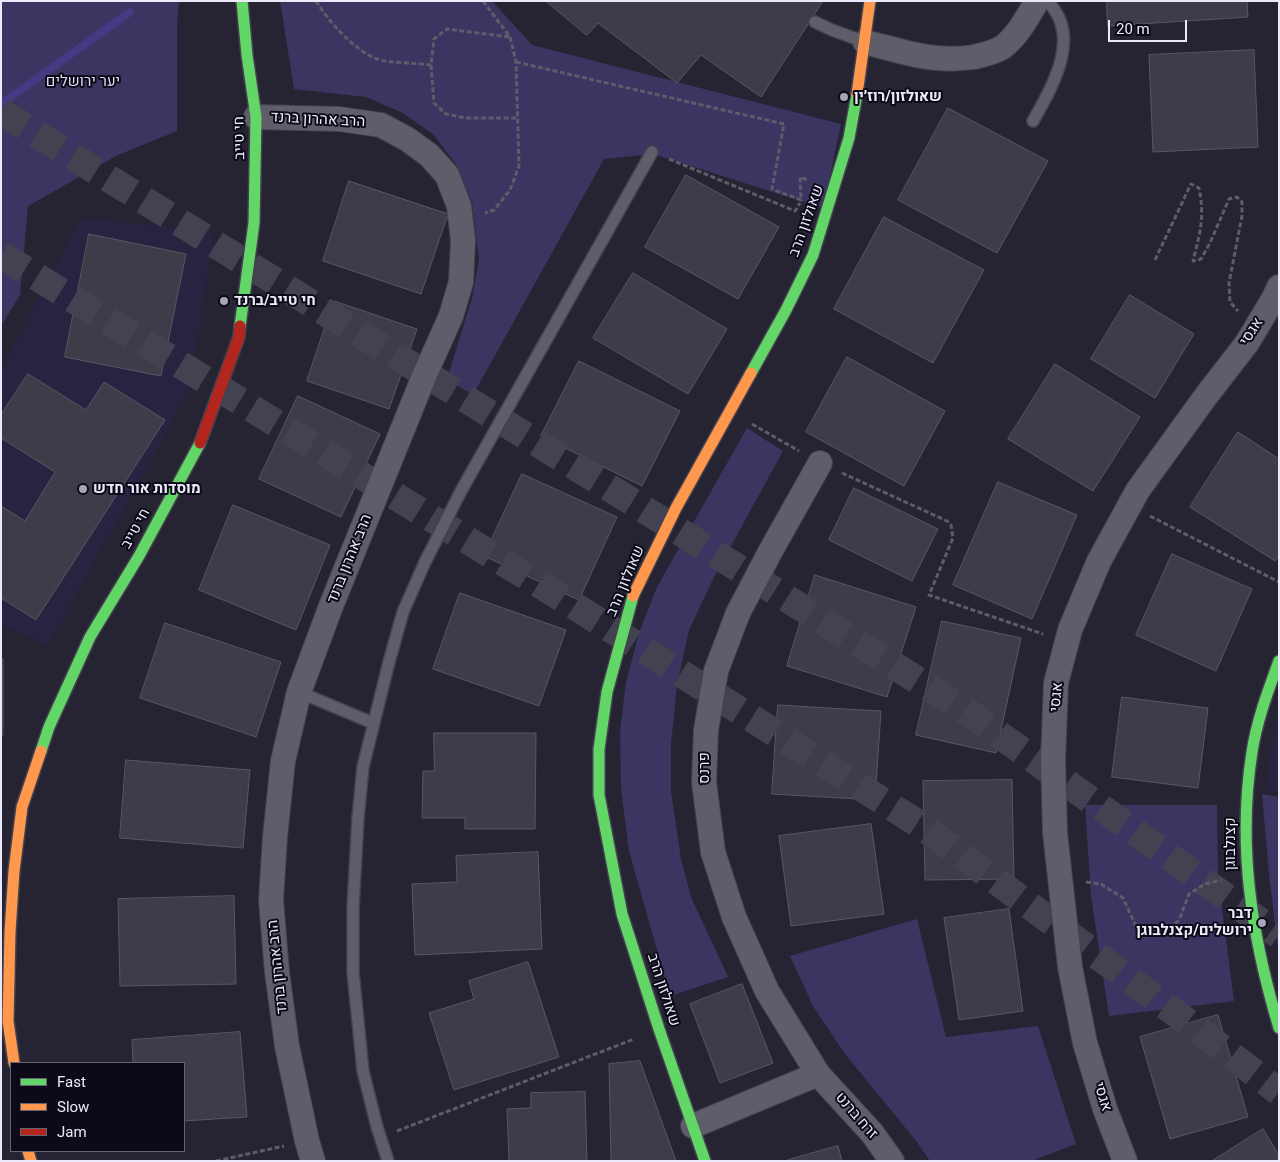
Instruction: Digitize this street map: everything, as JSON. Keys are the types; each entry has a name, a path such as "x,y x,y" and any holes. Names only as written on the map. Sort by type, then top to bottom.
{"street":[{"name":"חי טייב","path":"14,1062 8,1021 10,932 14,871 22,807 53,718 90,637 138,556 202,439 239,337 254,223 256,117 247,55 242,1"},
{"name":"שאולזון הרב","path":"705,1161 659,1029 620,905 599,795 599,749 607,692 631,600 676,508 731,412 798,287 812,255 834,191 849,138 870,1"},
{"path":"865,42 940,60 956,60 981,56 1001,48 1018,32 1036,1"},
{"name":"שאולזון הרב","path":"865,42 879,19"},
{"name":"הרב אהרון ברנד","path":"256,117 339,119 381,125 407,139 429,155 447,175 459,206 463,240 461,282 451,316 425,374 331,606 299,692 283,761 271,900 277,972 286,1036 310,1151"},
{"name":"אגסי","path":"1125,1161 1105,1108 1085,1043 1070,967 1055,833 1053,760 1056,683 1070,630 1099,561 1138,490 1246,343 1279,287"},
{"name":"פרנס","path":"818,1074 767,991 734,917 713,852 704,782 706,730 716,671 738,614 820,463"},
{"name":"קצנלבוגן","path":"1279,661 1259,719 1249,780 1245,827 1246,872 1253,924 1266,991 1279,1028"},
{"path":"693,1126 818,1074"},
{"name":"זרח ברנט","path":"818,1074 872,1133 892,1161"}],"lane":[{"path":"1033,122 1052,86 1062,58 1062,28 1052,6 1047,1"},
{"path":"815,22 865,42"},
{"path":"388,1161 380,1138 363,1071 353,972 353,906 358,818 363,767 373,723 403,612 425,562 505,411 652,152"},
{"path":"299,692 373,723"}],"path":[{"path":"316,1 326,17 352,43 378,59 431,65"},
{"path":"460,220 494,210 510,190 519,166 516,62 510,37 483,1"},
{"path":"510,37 447,29 434,39 431,65 434,103 446,114 466,118 518,118"},
{"path":"516,62 784,124 772,190 801,200"},
{"path":"652,152 795,211 801,200 800,177 834,191"},
{"path":"1155,260 1191,184 1199,188 1202,204 1202,221 1193,261 1202,259 1229,199 1237,197 1242,202 1242,216 1229,283 1230,302 1254,330"},
{"path":"731,412 820,463 947,520 952,525 953,538 930,595 1067,643"},
{"path":"1129,506 1279,582"},
{"path":"1060,878 1101,884 1123,898 1135,924 1145,936 1165,934 1179,920 1189,894 1205,884 1246,872"},
{"path":"380,1138 659,1029"},
{"path":"216,1161 310,1151"}],"shaded area":[{"path":"80,218 215,231 189,392 48,645 1,625 1,371"},
{"path":"1279,707 1279,793 1265,790"}],"green space":[{"name":"יער ירושלים","path":"1,1 179,1 177,25 177,131 118,155 28,206 20,295 1,326"},
{"path":"280,1 492,1 532,45 841,124 823,208 653,154 604,159 473,395 447,379 472,298 479,260 472,202 457,166 434,135 403,113 366,97 294,89"},
{"path":"747,428 783,451 713,579 689,630 677,685 671,744 671,791 681,859 691,897 728,977 670,996 629,851 621,788 620,732 626,682 639,633 657,587"},
{"path":"1262,794 1279,797 1279,957 1269,874"},
{"path":"1085,805 1217,805 1218,877 1234,1001 1109,1016 1091,895"},
{"path":"917,919 946,1037 1038,1026 1076,1144 1031,1161 930,1161 917,1142 845,1054 813,1006 790,956"}],"building":[{"path":"546,1 823,1 761,97 701,55 677,83 598,23 587,35"},
{"path":"1107,1 1247,1 1248,17 1108,26"},
{"path":"1254,50 1258,147 1153,152 1149,55"},
{"path":"948,108 1048,161 997,253 898,200"},
{"path":"686,175 779,227 738,299 645,247"},
{"path":"349,181 448,214 421,294 323,261"},
{"path":"884,217 984,270 933,363 834,309"},
{"path":"89,234 186,254 161,376 65,357"},
{"path":"633,273 727,329 688,394 593,338"},
{"path":"1130,295 1194,334 1155,398 1091,359"},
{"path":"334,301 417,329 389,409 307,381"},
{"path":"847,357 945,411 904,486 806,432"},
{"path":"579,361 680,411 642,486 541,436"},
{"path":"1055,364 1140,417 1093,491 1008,439"},
{"name":"מוסדות אור חדש","path":"28,374 86,410 104,382 165,420 36,620 1,598 1,506 25,521 55,472 1,438 1,415"},
{"path":"298,396 380,434 341,517 259,479"},
{"path":"1238,432 1279,459 1279,555 1275,561 1190,507"},
{"path":"522,474 617,517 579,600 484,556"},
{"path":"998,482 1077,515 1032,619 953,585"},
{"path":"854,488 938,529 912,581 829,540"},
{"path":"233,505 330,545 296,630 199,590"},
{"path":"1172,554 1252,589 1216,671 1136,635"},
{"path":"815,575 916,607 887,697 787,666"},
{"path":"460,593 566,630 539,706 433,669"},
{"path":"942,621 1021,638 996,753 916,735"},
{"path":"165,623 281,662 256,737 140,698"},
{"path":"1,659 3,659 3,735 1,735"},
{"path":"1122,697 1208,708 1198,788 1112,777"},
{"path":"778,705 881,711 875,800 772,794"},
{"path":"434,733 536,733 535,829 465,829 465,818 422,818 423,771 434,771"},
{"path":"126,760 250,770 243,848 120,838"},
{"path":"1012,780 1014,879 925,880 923,781"},
{"path":"871,824 884,914 791,926 779,836"},
{"path":"538,852 542,949 415,955 412,884 457,882 456,856"},
{"path":"234,896 236,984 120,986 118,899"},
{"path":"1009,909 1023,1011 959,1020 944,918"},
{"path":"528,962 559,1057 454,1090 429,1013 474,999 469,981"},
{"path":"742,984 773,1063 720,1083 690,1004"},
{"path":"1218,1015 1248,1117 1170,1139 1140,1037"},
{"path":"240,1032 247,1117 185,1121 185,1062 133,1062 132,1040"},
{"path":"640,1061 676,1161 611,1161 609,1064"},
{"path":"585,1092 587,1161 509,1161 507,1109 531,1108 531,1093"},
{"path":"1263,1129 1279,1155 1279,1161 1212,1161"},
{"path":"838,1146 842,1161 788,1160"}],"waterway":[{"path":"1,104 130,12"}],"tunnel":[{"path":"1,112 962,708 1279,935"},
{"path":"1,255 562,598 922,826 1201,1032 1279,1092"}],"traffic: fast":[{"path":"240,326 254,223 256,117 247,55 242,1"},
{"path":"751,373 786,310 813,255 849,138 857,94"},
{"path":"41,751 49,727 90,637 139,556 200,443"},
{"path":"633,596 607,692 599,749 599,795 622,914 659,1029 705,1161"},
{"path":"1279,661 1263,706 1254,740 1246,822 1250,892 1255,926 1261,960 1279,1028"}],"traffic: slow":[{"path":"857,94 870,1"},
{"path":"633,596 676,508 751,373"},
{"path":"14,1062 8,1021 10,932 14,871 22,807 41,751"},
{"path":"28,1152 31,1161"}],"traffic: jam":[{"path":"200,443 239,337 240,326"}],"place":[{"name":"שאולזון/רוז׳ין","path":"844,97"},
{"name":"חי טייב/ברנד","path":"224,301"},
{"name":"מוסדות אור חדש","path":"83,489"},
{"name":"דבר ירושלים/קצנלבוגן","path":"1262,923"}]}
